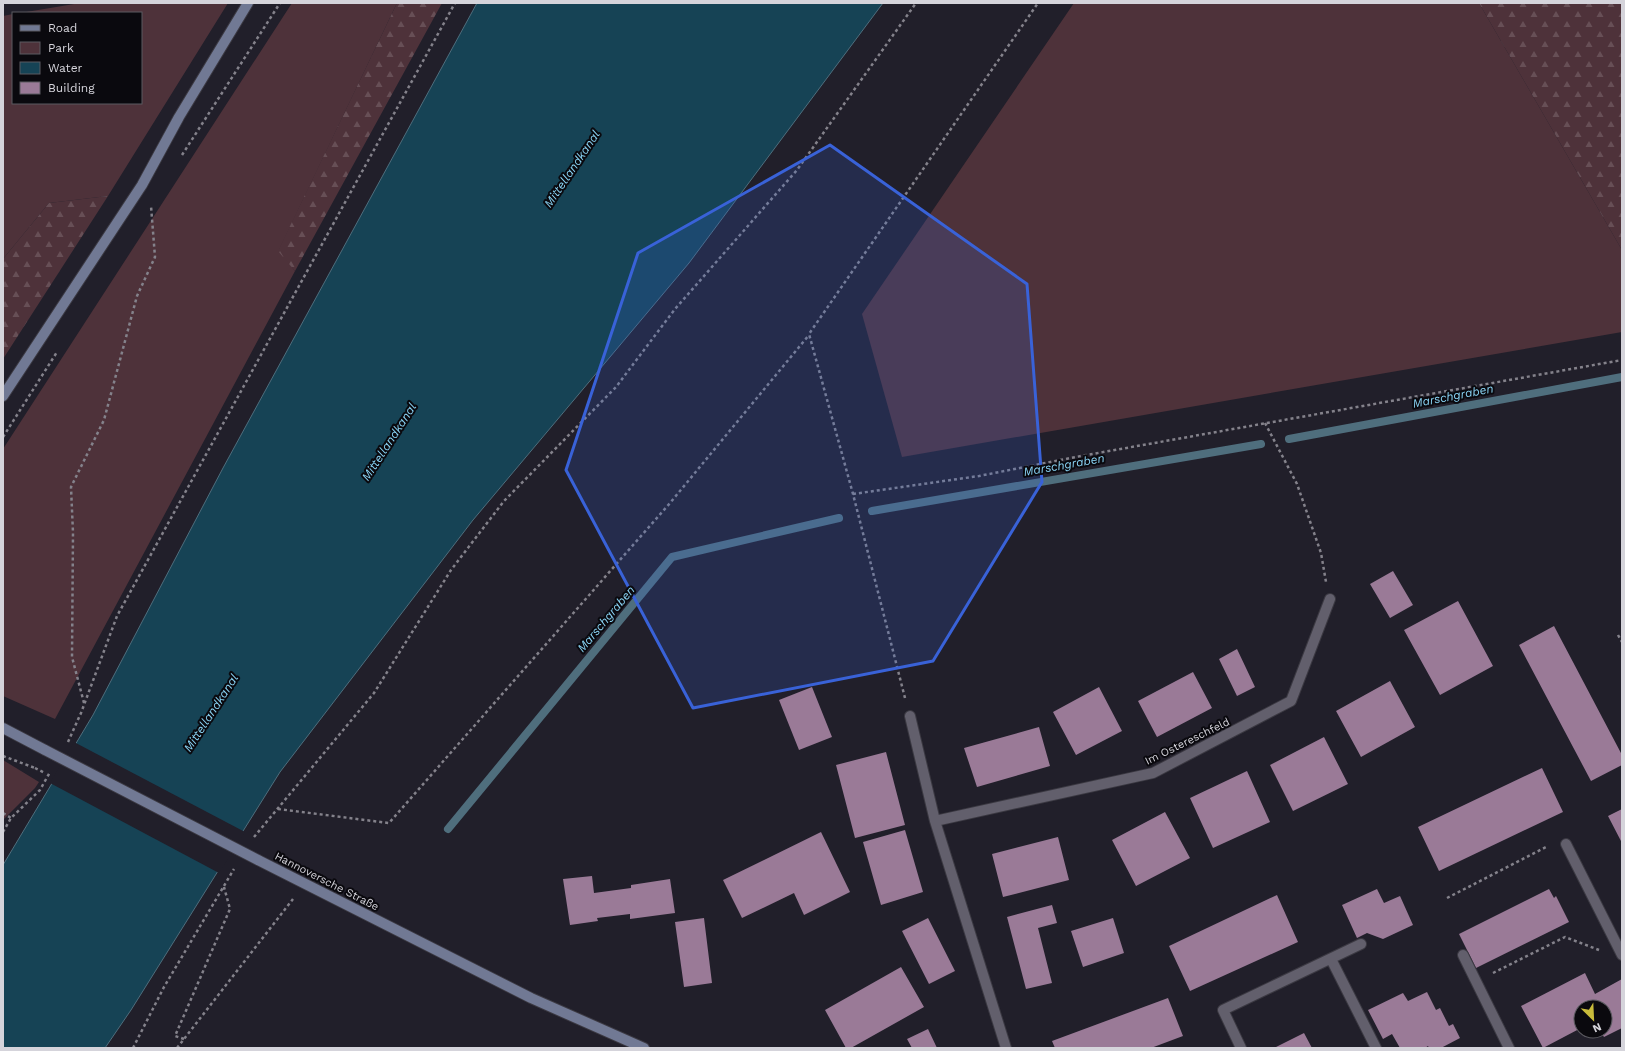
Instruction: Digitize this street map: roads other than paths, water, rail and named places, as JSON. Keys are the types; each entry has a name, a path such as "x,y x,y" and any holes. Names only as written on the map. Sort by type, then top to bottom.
{"main road":[{"path":"3,396 142,185 179,117 248,3"},
{"name":"Hannoversche Straße","path":"3,728 258,860 531,998 644,1048"}],"street":[{"name":"Im Ostereschfeld","path":"935,821 1153,773 1291,702 1330,599"},
{"path":"910,716 935,821 1006,1048"},
{"path":"1566,844 1622,955"},
{"path":"1240,1048 1223,1010 1361,944"},
{"path":"1463,955 1509,1048"},
{"path":"1331,959 1376,1048"}],"water":[{"name":"Mittellandkanal","path":"477,3 883,3 689,263 473,520 280,772 131,1010 105,1048 3,1048 3,865 93,715 223,468"}],"waterway":[{"name":"Marschgraben","path":"1289,439 1622,377"},
{"name":"Marschgraben","path":"872,511 1261,444"},
{"name":"Marschgraben","path":"448,829 672,557 839,518"}]}
